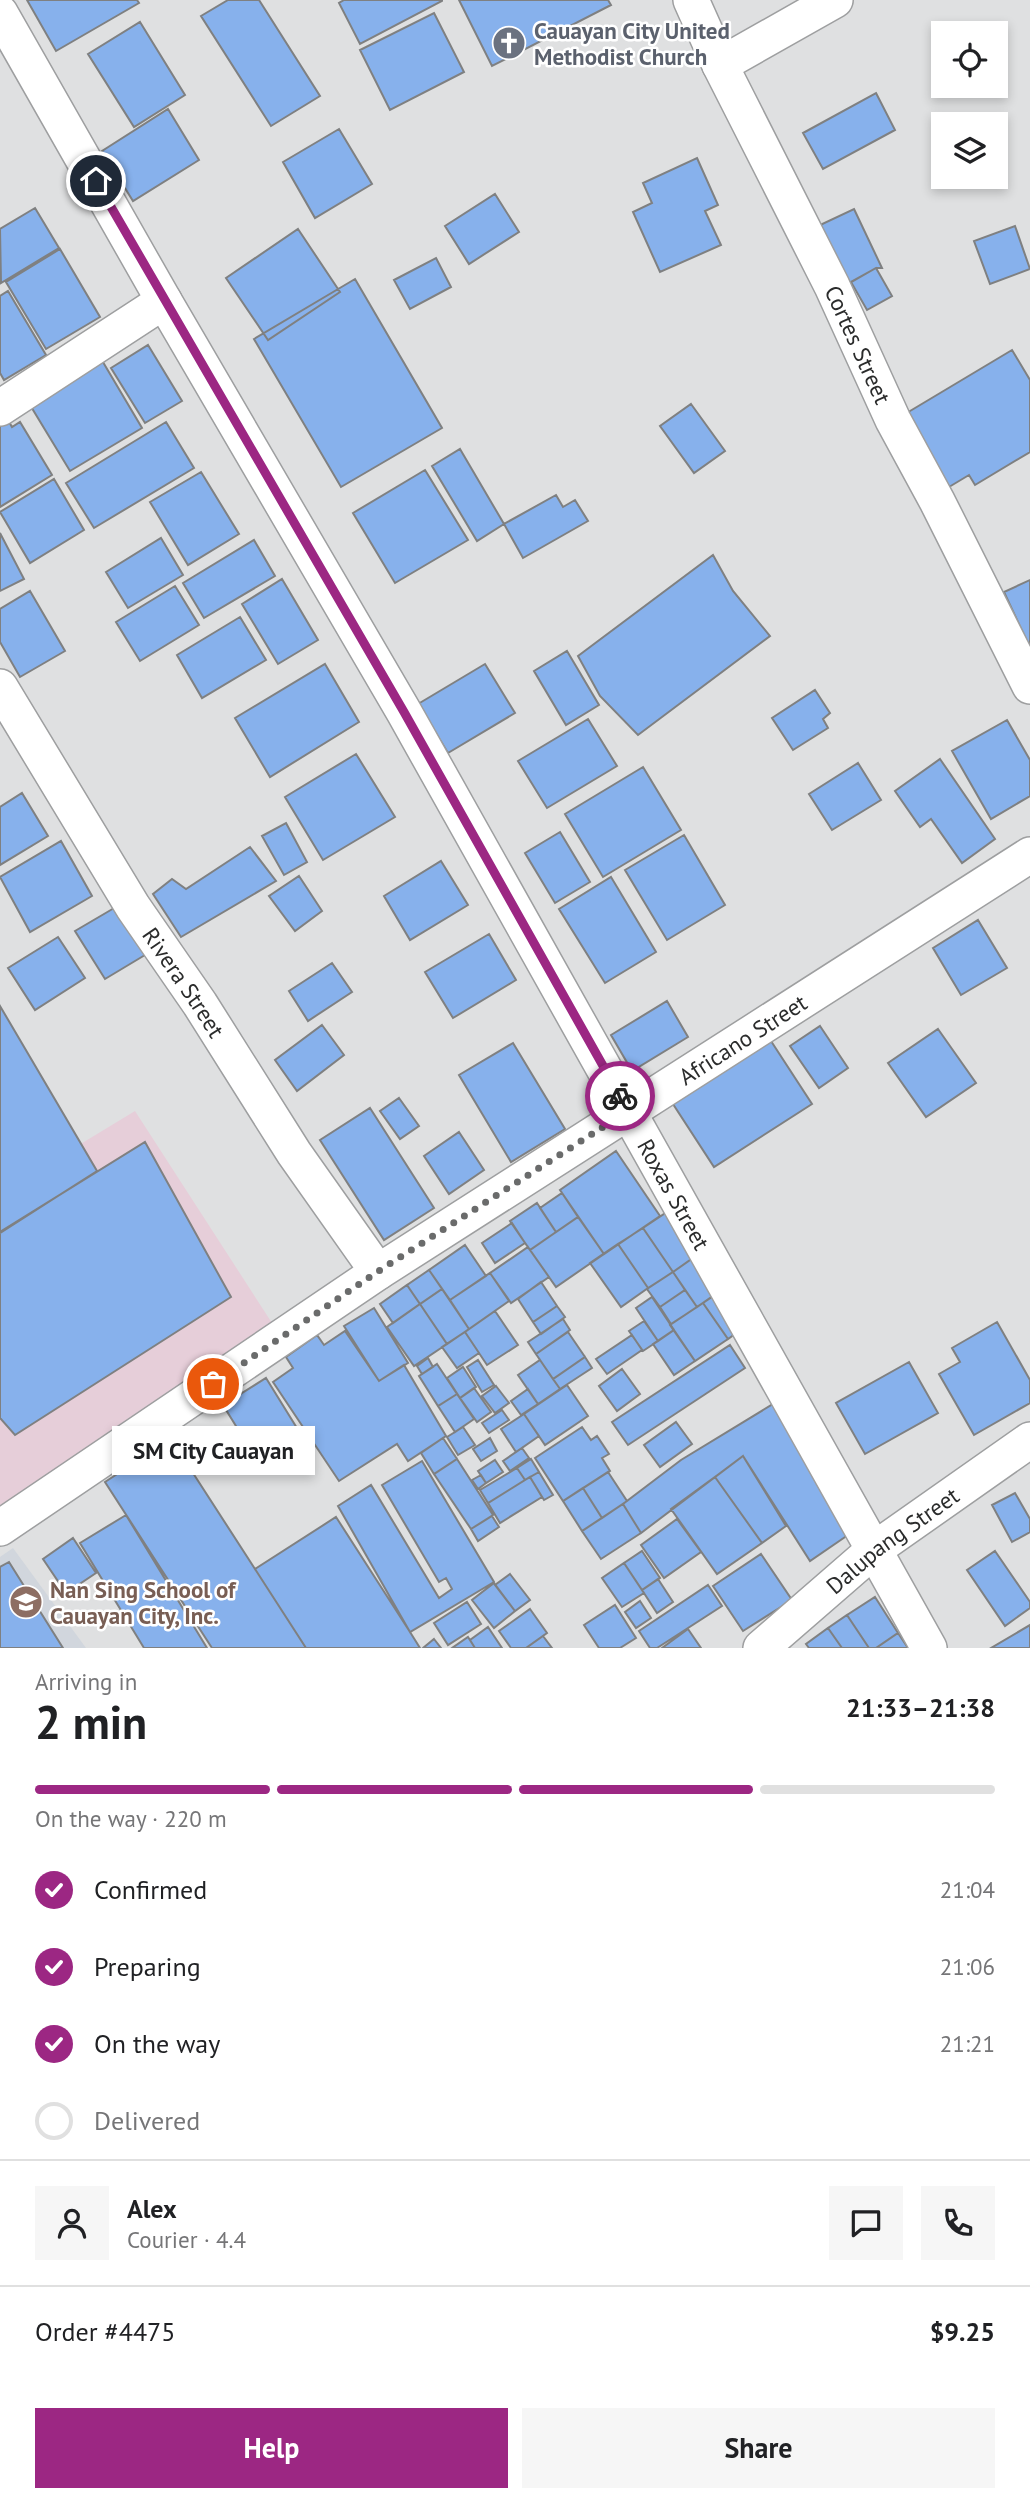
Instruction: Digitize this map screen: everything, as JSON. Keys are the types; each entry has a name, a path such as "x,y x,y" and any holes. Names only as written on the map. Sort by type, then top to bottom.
{"street":[{"name":"Cortes Street","path":"691,0 720,65 832,286 892,420 937,501 1030,686"},
{"path":"720,65 835,0"},
{"name":"Roxas Street","path":"0,13 164,301 404,712 929,1648"},
{"path":"0,408 164,301"},
{"name":"Rivera Street","path":"0,687 133,907 200,1004 294,1153 377,1272"},
{"name":"Africano Street","path":"0,1528 377,1272 1030,855"},
{"name":"Dalupang Street","path":"761,1648 874,1549 1030,1440"}],"shaded area":[{"path":"0,1024 74,1148 135,1111 272,1323 0,1510"},
{"name":"Nan Sing School of Cauayan City, Inc.","path":"13,1548 86,1648 0,1648 0,1557"}],"building":[{"path":"27,0 137,0 139,3 56,51"},
{"path":"228,0 259,0 320,96 271,126 201,16"},
{"path":"344,0 442,1 360,44 339,3"},
{"name":"Cauayan City United Methodist Church","path":"459,0 608,0 611,5 492,66"},
{"path":"434,13 464,72 390,110 360,50"},
{"path":"140,22 185,95 134,127 88,54"},
{"path":"876,93 895,130 823,169 803,133"},
{"path":"168,109 199,160 133,201 102,151"},
{"path":"339,129 372,184 315,218 283,162"},
{"path":"697,158 718,205 705,211 721,245 660,272 633,212 652,203 643,183"},
{"path":"495,194 519,232 469,264 445,226"},
{"path":"35,208 59,248 1,283 0,229"},
{"path":"854,209 882,268 876,268 846,285 818,226"},
{"path":"1015,226 1030,269 990,284 974,241"},
{"path":"298,229 340,292 268,340 226,278"},
{"path":"60,249 100,317 46,349 6,282"},
{"path":"436,258 451,287 410,309 394,280"},
{"path":"876,268 892,296 867,310 851,282"},
{"path":"355,279 442,428 341,487 254,339"},
{"path":"8,291 46,355 4,380 0,373 0,296"},
{"path":"148,345 182,401 145,423 111,368"},
{"path":"1012,350 1030,380 1030,452 975,485 969,475 939,493 895,420"},
{"path":"97,352 142,428 70,471 24,395"},
{"path":"691,404 725,451 694,473 660,426"},
{"path":"3,411 12,427 20,422 52,475 0,507 0,413"},
{"path":"166,422 194,468 94,528 66,483"},
{"path":"460,449 504,524 477,541 432,466"},
{"path":"425,470 468,540 395,583 353,513"},
{"path":"201,472 239,534 188,565 150,502"},
{"path":"54,479 84,530 30,563 0,512"},
{"path":"556,495 563,507 575,500 588,521 523,558 504,524"},
{"path":"0,533 24,579 0,591"},
{"path":"161,538 183,575 128,608 106,572"},
{"path":"254,540 275,576 204,618 183,583"},
{"path":"713,555 733,591 770,636 638,735 600,696 578,656"},
{"path":"282,579 318,640 278,664 242,604"},
{"path":"1030,580 1030,648 1004,592"},
{"path":"175,586 199,625 140,661 116,622"},
{"path":"30,591 65,651 20,677 0,642 0,609"},
{"path":"240,617 266,660 202,698 177,655"},
{"path":"567,651 599,705 566,725 534,671"},
{"path":"325,664 359,722 270,777 235,718"},
{"path":"485,664 515,713 448,753 418,704"},
{"path":"815,690 830,713 823,719 828,728 793,750 772,718"},
{"path":"588,719 617,766 547,808 518,761"},
{"path":"1007,720 1030,760 1030,796 991,819 952,751"},
{"path":"356,754 395,817 323,860 285,797"},
{"path":"940,759 995,839 962,863 931,819 920,827 895,791"},
{"path":"858,763 881,800 832,830 809,794"},
{"path":"643,767 681,830 603,877 565,814"},
{"path":"22,793 48,836 0,865 0,807"},
{"path":"286,823 307,862 284,875 262,836"},
{"path":"560,832 590,882 555,903 525,853"},
{"path":"684,835 725,905 667,940 625,870"},
{"path":"61,841 92,896 30,932 0,877"},
{"path":"250,847 276,881 181,937 153,894 172,879 186,889"},
{"path":"441,861 468,905 410,940 384,896"},
{"path":"299,876 322,911 295,931 269,896"},
{"path":"611,877 656,952 605,983 559,909"},
{"path":"121,904 150,952 105,979 75,931"},
{"path":"978,920 1007,968 961,995 933,948"},
{"path":"489,934 516,980 453,1018 425,972"},
{"path":"58,937 85,978 35,1010 8,968"},
{"path":"332,963 352,992 308,1021 289,991"},
{"path":"667,1001 688,1037 632,1071 611,1035"},
{"path":"0,1006 97,1171 0,1233"},
{"path":"322,1025 344,1055 297,1091 275,1060"},
{"path":"820,1026 848,1068 819,1088 790,1046"},
{"path":"938,1029 976,1083 926,1117 888,1063"},
{"path":"771,1041 812,1104 714,1167 673,1104"},
{"path":"513,1043 565,1129 511,1162 459,1075"},
{"path":"399,1098 419,1126 400,1139 380,1111"},
{"path":"370,1108 434,1208 384,1240 320,1140"},
{"path":"459,1132 484,1170 449,1194 424,1156"},
{"path":"145,1142 231,1297 15,1435 0,1418 0,1232"},
{"path":"616,1151 660,1216 604,1254 560,1190"},
{"path":"562,1193 578,1217 556,1232 540,1208"},
{"path":"537,1203 556,1232 530,1250 510,1221"},
{"path":"667,1212 697,1255 673,1272 643,1228"},
{"path":"578,1217 604,1254 556,1287 530,1250"},
{"path":"512,1223 525,1243 495,1263 482,1243"},
{"path":"643,1228 673,1272 648,1288 618,1244"},
{"path":"618,1244 648,1288 621,1307 590,1263"},
{"path":"465,1245 486,1276 450,1300 429,1270"},
{"path":"528,1247 549,1277 511,1303 490,1273"},
{"path":"693,1258 717,1293 697,1307 673,1272"},
{"path":"429,1270 442,1289 420,1304 407,1285"},
{"path":"673,1272 685,1290 660,1307 647,1289"},
{"path":"490,1273 509,1301 469,1329 450,1300"},
{"path":"541,1282 557,1306 533,1322 518,1299"},
{"path":"407,1285 420,1304 393,1323 380,1304"},
{"path":"442,1289 469,1329 447,1344 420,1304"},
{"path":"685,1290 697,1307 671,1324 660,1307"},
{"path":"715,1295 739,1331 728,1339 703,1303"},
{"path":"652,1297 674,1330 658,1341 636,1308"},
{"path":"703,1303 728,1339 695,1361 670,1325"},
{"path":"420,1304 447,1344 414,1366 387,1327"},
{"path":"557,1306 565,1317 541,1334 533,1322"},
{"path":"374,1308 408,1363 379,1381 344,1326"},
{"path":"495,1311 518,1345 487,1365 465,1332"},
{"path":"563,1319 570,1330 536,1354 528,1342"},
{"path":"644,1321 658,1341 643,1351 629,1331"},
{"path":"997,1322 1030,1380 1030,1403 974,1435 939,1374 960,1362 952,1348"},
{"path":"674,1330 695,1361 674,1375 653,1344"},
{"path":"345,1331 379,1381 404,1365 446,1436 408,1461 397,1444 339,1481 273,1382 293,1368 286,1357 317,1335 324,1345"},
{"path":"465,1332 479,1353 457,1368 442,1347"},
{"path":"568,1332 585,1357 553,1379 536,1354"},
{"path":"632,1335 642,1350 607,1374 596,1359"},
{"path":"730,1345 745,1368 628,1445 612,1422"},
{"path":"585,1357 592,1368 560,1389 553,1379"},
{"path":"428,1358 433,1367 422,1374 417,1366"},
{"path":"478,1360 494,1385 482,1392 467,1367"},
{"path":"540,1360 560,1389 538,1404 518,1375"},
{"path":"909,1362 938,1413 865,1454 836,1403"},
{"path":"437,1364 457,1394 438,1406 419,1376"},
{"path":"463,1367 476,1387 460,1398 447,1378"},
{"path":"622,1369 640,1394 617,1411 599,1386"},
{"path":"266,1378 300,1433 257,1460 223,1405"},
{"path":"567,1385 588,1416 545,1445 524,1414"},
{"path":"496,1386 509,1403 495,1413 482,1396"},
{"path":"474,1388 491,1412 477,1422 460,1398"},
{"path":"528,1389 538,1404 521,1415 511,1401"},
{"path":"457,1394 474,1419 455,1432 438,1406"},
{"path":"773,1404 848,1535 810,1561 743,1456 641,1533 623,1504 681,1460"},
{"path":"502,1410 509,1420 489,1433 482,1423"},
{"path":"524,1414 539,1436 516,1452 501,1429"},
{"path":"676,1422 692,1444 660,1467 644,1445"},
{"path":"463,1427 475,1445 458,1455 447,1437"},
{"path":"582,1427 591,1440 597,1436 609,1454 602,1458 610,1471 563,1501 535,1458"},
{"path":"443,1438 457,1459 434,1474 421,1453"},
{"path":"490,1438 497,1451 481,1461 473,1449"},
{"path":"171,1439 306,1648 212,1648 105,1482"},
{"path":"522,1448 529,1458 510,1471 503,1461"},
{"path":"743,1456 786,1526 762,1543 715,1477"},
{"path":"457,1459 493,1515 471,1529 434,1474"},
{"path":"531,1459 539,1472 525,1480 517,1468"},
{"path":"495,1460 503,1472 486,1483 478,1471"},
{"path":"422,1461 494,1582 410,1632 338,1506 371,1485 439,1598 452,1589 446,1578 439,1582 382,1485"},
{"path":"517,1468 525,1480 488,1503 480,1490"},
{"path":"539,1472 553,1495 544,1500 530,1477"},
{"path":"608,1472 627,1501 602,1518 583,1488"},
{"path":"481,1475 486,1483 478,1489 472,1480"},
{"path":"530,1477 542,1497 500,1523 488,1503"},
{"path":"715,1477 762,1543 717,1574 671,1509"},
{"path":"583,1488 602,1518 582,1531 563,1501"},
{"path":"1015,1493 1030,1519 1030,1532 1012,1542 992,1505"},
{"path":"623,1504 641,1533 601,1559 582,1531"},
{"path":"126,1515 207,1648 144,1648 80,1543"},
{"path":"492,1516 499,1527 478,1541 471,1529"},
{"path":"336,1517 420,1648 306,1648 255,1569"},
{"path":"677,1519 701,1552 664,1578 641,1545"},
{"path":"73,1538 96,1573 66,1593 43,1559"},
{"path":"642,1551 660,1578 642,1590 624,1563"},
{"path":"995,1551 1030,1602 1030,1608 1005,1626 967,1570"},
{"path":"761,1554 792,1600 743,1631 713,1586"},
{"name":"Nan Sing School of Cauayan City, Inc.","path":"9,1562 63,1648 0,1648 0,1567"},
{"path":"624,1563 644,1593 622,1607 602,1578"},
{"path":"510,1574 530,1600 515,1611 495,1585"},
{"path":"658,1579 673,1602 657,1613 642,1590"},
{"path":"494,1583 515,1611 494,1628 472,1600"},
{"path":"708,1585 722,1606 657,1648 650,1648 639,1631"},
{"path":"875,1597 898,1633 876,1648 869,1648 847,1615"},
{"path":"640,1601 651,1618 636,1628 625,1612"},
{"path":"467,1602 481,1624 448,1645 434,1623"},
{"path":"615,1605 636,1638 620,1648 599,1648 584,1625"},
{"path":"530,1609 547,1633 526,1648 511,1648 499,1631"},
{"path":"847,1615 869,1648 842,1648 828,1628"},
{"path":"1030,1625 1030,1648 991,1648"},
{"path":"488,1627 502,1648 475,1648 470,1640"},
{"path":"828,1628 842,1648 809,1648 806,1644"},
{"path":"688,1629 701,1648 662,1648"},
{"path":"898,1633 908,1648 876,1648"},
{"path":"543,1636 552,1648 526,1648"},
{"path":"468,1637 475,1648 452,1648"},
{"path":"434,1639 441,1648 423,1648"}],"way so far":[{"path":"213,1384 377,1272 628,1111 620,1096"}],"place":[{"name":"Cauayan City United Methodist Church","path":"509,43"},
{"name":"SM City Cauayan","path":"213,1384"},
{"name":"Nan Sing School of Cauayan City, Inc.","path":"26,1602"}],"route":[{"path":"96,181 404,712 620,1096"}]}
